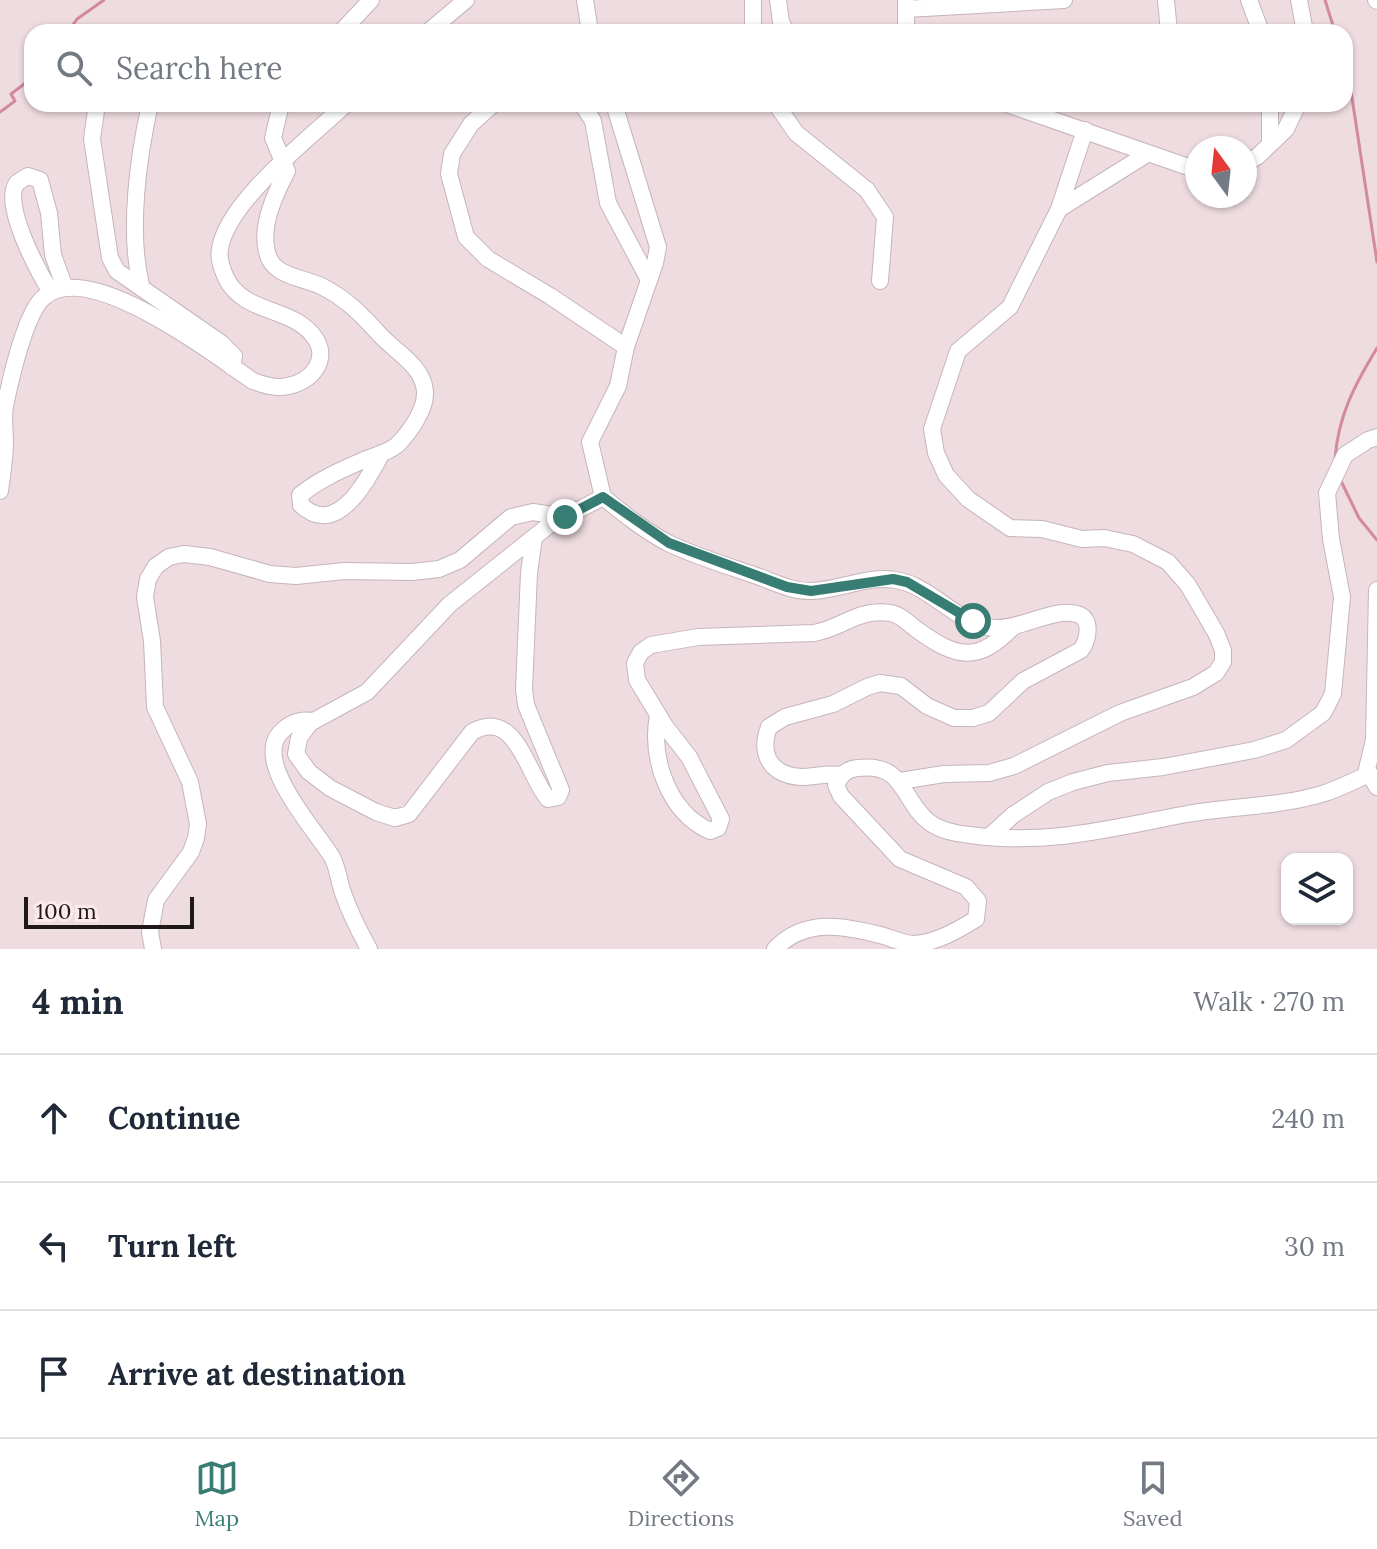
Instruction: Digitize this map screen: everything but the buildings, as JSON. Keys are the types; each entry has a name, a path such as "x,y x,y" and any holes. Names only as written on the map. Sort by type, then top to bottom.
{"lane":[{"path":"348,24 371,0"},
{"path":"438,24 466,0"},
{"path":"585,0 589,24"},
{"path":"753,0 753,24"},
{"path":"778,0 782,24"},
{"path":"906,5 1064,0"},
{"path":"1166,0 1168,24"},
{"path":"1249,0 1258,24"},
{"path":"1299,0 1304,24"},
{"path":"96,112 92,139 110,258 117,271 221,343 234,356 232,367"},
{"path":"141,285 135,259 139,152 148,112"},
{"path":"279,112 273,138 287,171 277,191 266,228 267,254 277,269 320,285 364,315 382,337 408,360 421,377 426,394 417,419 394,447 320,480 300,495 301,505 311,515 325,517 341,509 364,487 382,453"},
{"path":"0,491 5,446 2,414 26,330 42,298 58,290 90,288 108,294 161,321 253,381 291,386 315,371 320,358 316,339 299,323 255,306 239,296 227,280 220,259 223,237 242,206 284,161 337,112"},
{"path":"484,112 471,124 452,154 449,174 466,237 488,259 626,347"},
{"path":"587,112 593,121 608,203 649,280"},
{"path":"616,112 658,247 626,347 618,386 590,442 603,497 669,543 787,587 811,591 893,579 907,582 973,621 992,628 1013,627 1064,614 1077,614 1083,617 1087,625 1087,642 1069,658 1023,681 989,713 973,718 954,718 927,706 901,686 880,683 833,704 785,717 769,727 763,748 767,760 777,768 789,775 803,777 841,775"},
{"path":"782,112 796,133 867,190 885,217 880,281"},
{"path":"1031,112 1185,166"},
{"path":"1270,112 1270,144"},
{"path":"1257,154 1286,129 1294,112"},
{"path":"900,781 944,774 989,773 1014,766 1120,713 1193,687 1216,673 1223,662 1223,650 1216,633 1188,585 1168,562 1133,544 1104,538 1082,539 1042,529 1010,528 968,499 946,475 936,453 932,429 958,351 1010,307 1059,209 1085,130"},
{"path":"602,167 628,153"},
{"path":"1059,209 1147,154"},
{"path":"28,176 40,180 49,213 58,290 37,270 23,241 13,194 17,182 28,176"},
{"path":"989,837 1013,815 1048,792 1073,782 1108,773 1163,767 1254,750 1286,740 1323,713 1333,694 1342,597 1331,539 1327,493 1345,455 1377,437"},
{"path":"534,538 529,573 524,689 526,705 561,790 558,797 548,799 518,744 496,727 483,726 472,732 409,814 395,818 330,788 309,772 296,754 299,738 313,721 367,692 450,604 534,538 603,497"},
{"path":"153,949 150,932 156,900 191,852 198,824 190,782 155,707 152,641 145,597 148,579 156,566 169,557 184,554 210,557 248,570 296,576 344,571 426,571 460,560 511,517 533,512 565,517"},
{"path":"775,949 801,930 815,927 833,925 859,929 913,944 954,933 976,919 978,901 966,887 900,859 841,796 836,785 841,775 851,769 872,766 888,771 900,781 930,823 957,833 1014,839 1083,835 1183,815 1297,799 1373,780 1367,769 1374,740 1377,590"},
{"path":"658,715 656,747 661,770 674,799 699,826 710,831 718,828 721,819 710,793 637,680 635,663 641,652 651,645 698,637 828,631 858,614 873,612 895,613 933,641 960,653 980,652 996,644 1013,627"},
{"path":"313,721 289,724 277,736 277,769 287,794 334,860 355,924 369,949"}],"waterway":[{"path":"74,24 104,0"},
{"path":"1325,0 1332,24"},
{"path":"0,112 15,101 11,94 24,84"},
{"path":"1353,104 1377,262"},
{"path":"1335,459 1349,401 1377,348"},
{"path":"1341,481 1359,518 1377,540"}],"route":[{"path":"565,517 603,497 649,532 669,543 787,587 811,591 893,579 907,582 973,621"}]}
